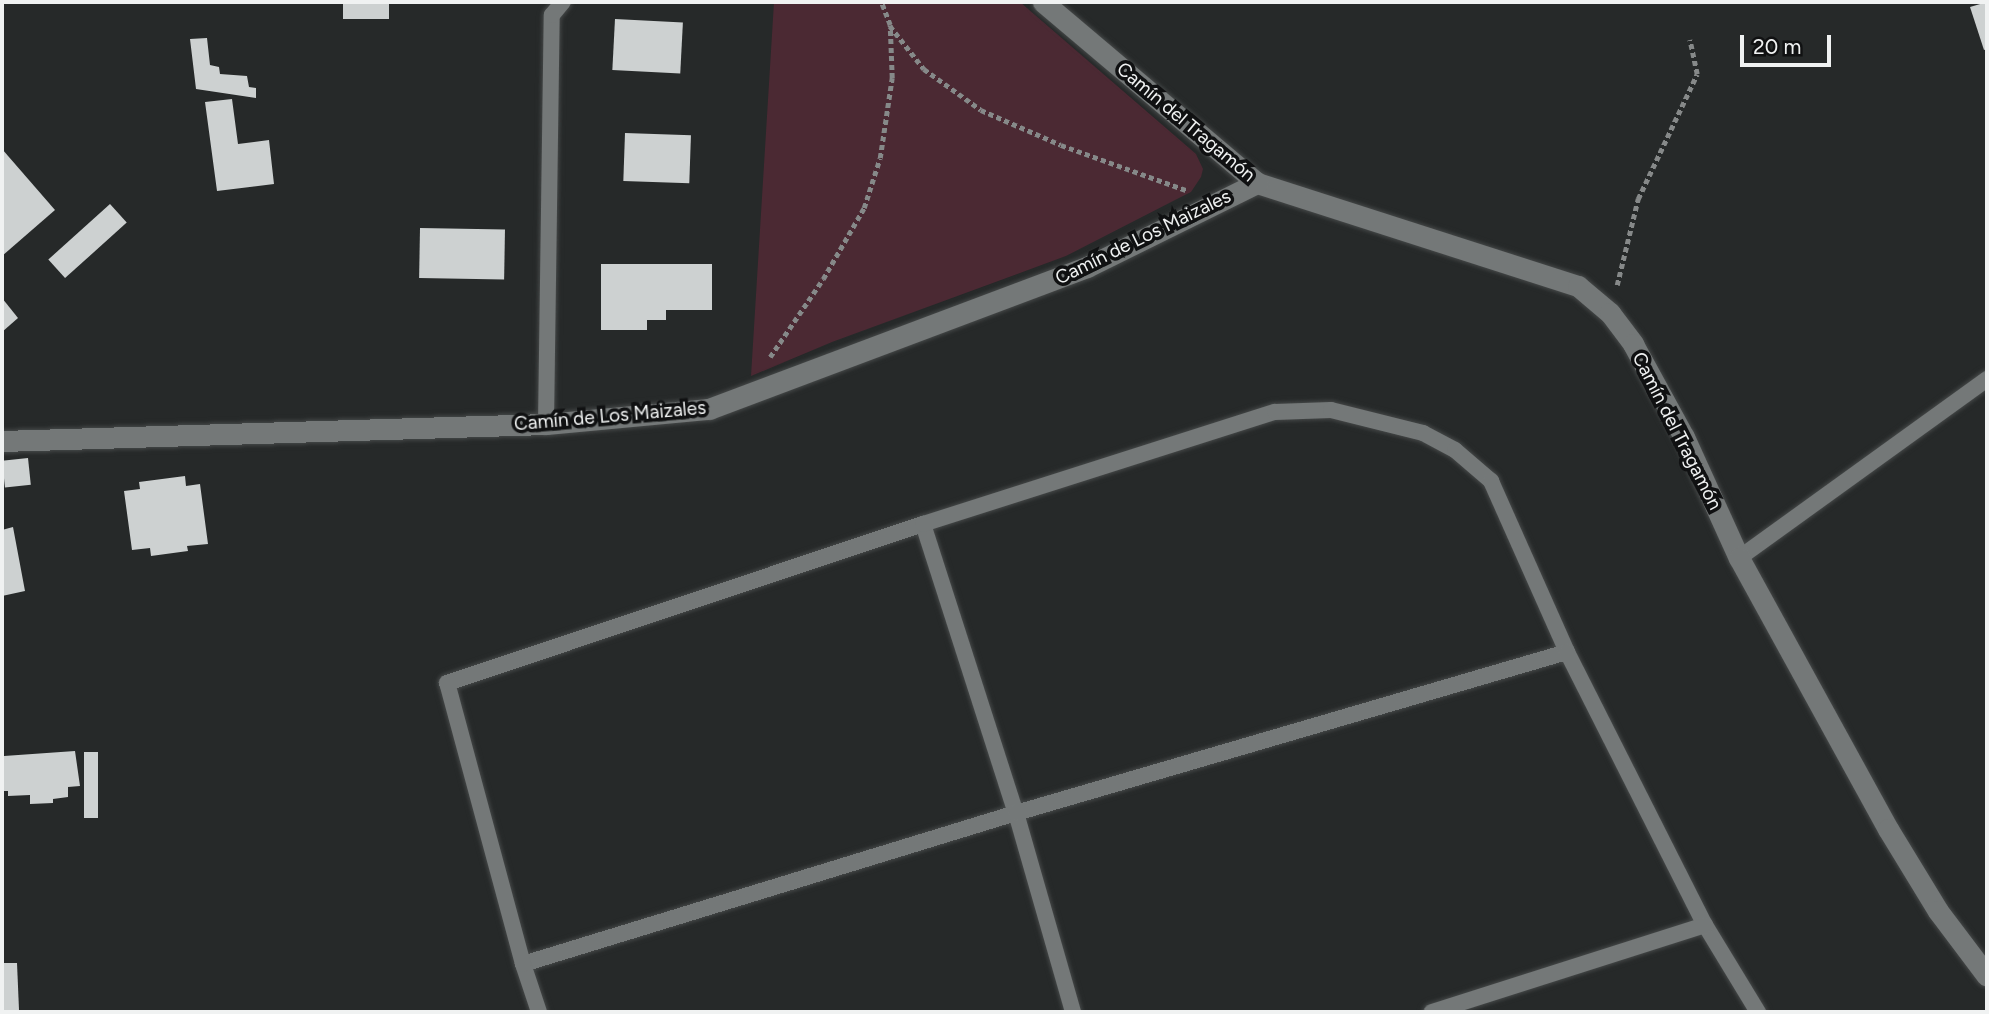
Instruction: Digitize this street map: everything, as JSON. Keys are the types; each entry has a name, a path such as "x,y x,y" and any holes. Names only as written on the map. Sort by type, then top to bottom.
{"street":[{"name":"Camín del Tragamón","path":"1043,2 1257,183 1578,286 1610,313 1633,344 1684,437 1739,558 1888,829 1938,911 1987,976"},
{"name":"Camín de Los Maizales","path":"2,441 546,424 709,409 1087,267 1257,183"}],"lane":[{"path":"546,424 552,15 563,2"},
{"path":"1739,558 1987,379"},
{"path":"539,1012 523,964 447,683 923,524 1275,412 1331,410 1423,433 1455,450 1490,481 1567,652 1705,925 1758,1012"},
{"path":"923,524 1016,813 1073,1012"},
{"path":"523,964 1016,813 1567,652"},
{"path":"1432,1012 1705,925"}],"path":[{"path":"881,2 890,25 924,69 981,110 1060,145 1217,201"},
{"path":"764,389 768,361 823,279 864,208 880,158 892,78 890,25"},
{"path":"1610,313 1638,200 1697,75 1690,40"}],"shaded area":[{"path":"774,2 1020,2 1196,154 1203,169 1201,177 1191,192 1066,256 832,342 751,376"}],"building":[{"path":"343,2 389,2 389,19 343,19"},
{"path":"1987,2 1987,49 1984,50 1970,7"},
{"path":"615,19 683,23 680,73 612,70"},
{"path":"207,38 210,65 219,67 220,74 247,76 249,87 256,88 256,98 196,89 190,39"},
{"path":"232,99 238,144 269,140 274,184 217,191 205,102"},
{"path":"625,133 691,135 689,183 623,181"},
{"path":"2,149 55,210 2,256"},
{"path":"110,204 127,223 65,278 48,260"},
{"path":"420,228 505,229 504,279 419,278"},
{"path":"601,264 712,264 712,310 666,310 666,320 647,320 647,330 601,330"},
{"path":"2,298 18,318 2,332"},
{"path":"28,458 31,485 5,488 2,461"},
{"path":"185,476 186,486 200,484 208,544 187,546 188,551 151,556 150,548 132,550 124,491 140,489 139,482"},
{"path":"13,527 25,591 2,596 2,530"},
{"path":"75,751 80,786 68,787 68,797 53,799 53,803 30,804 30,795 8,796 8,791 2,791 4,756"},
{"path":"84,752 98,752 98,818 84,818"},
{"path":"2,963 17,963 19,1010 2,1012"}]}
